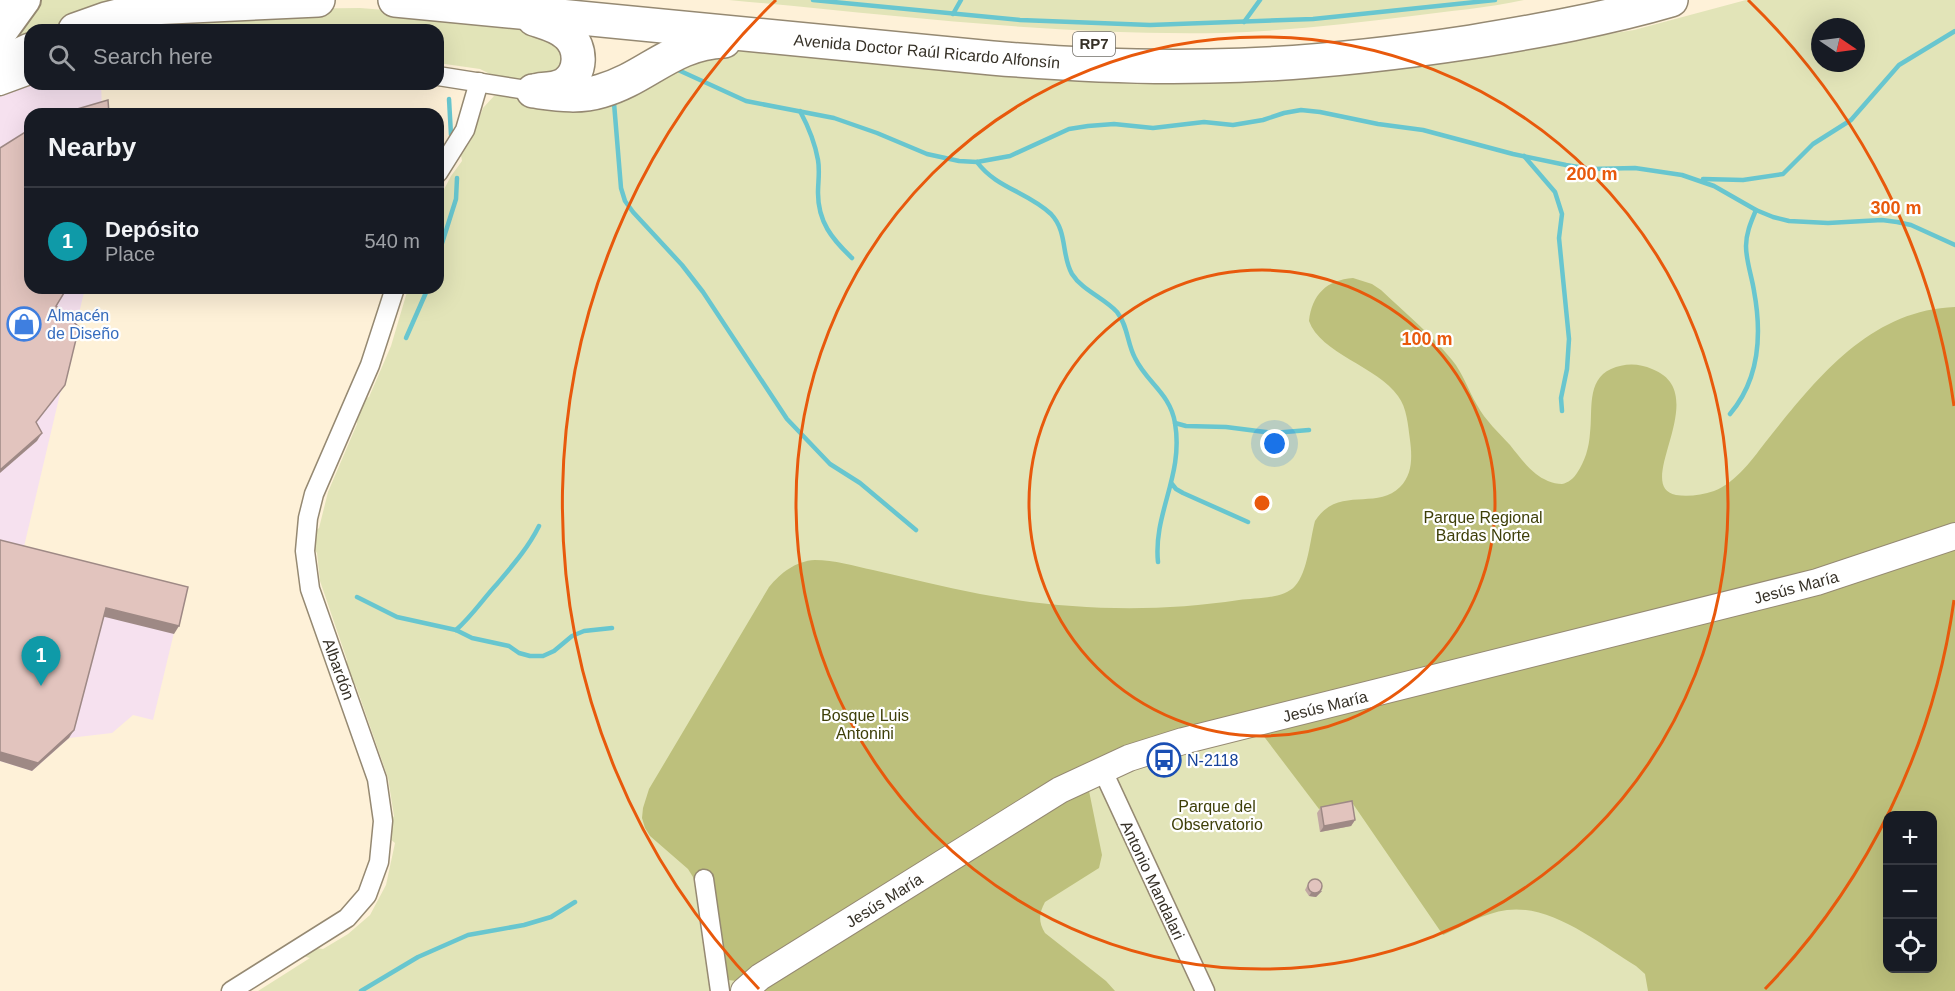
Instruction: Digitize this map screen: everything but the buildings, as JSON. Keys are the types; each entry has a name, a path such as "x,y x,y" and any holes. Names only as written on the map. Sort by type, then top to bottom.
{"highway":[{"path":"92,24 150,8 318,0"},
{"name":"Avenida Doctor Raúl Ricardo Alfonsín","path":"396,0 1020,61 1135,66 1211,66 1370,55 1460,43 1599,18 1671,0"},
{"name":"Avenida Doctor Raúl Ricardo Alfonsín","path":"601,0 981,37 1092,44 1178,45 1287,42 1387,33 1488,19 1586,0"},
{"path":"499,9 559,28 573,41 578,50 577,69 565,84 533,91"},
{"path":"533,91 575,96 587,94 622,83 690,46 717,41 789,38"},
{"path":"0,64 24,53"}],"main road":[{"path":"0,36 26,0"},
{"name":"Jesús María","path":"744,991 760,977 1040,802 1102,769 1155,749 1817,582 1955,536"}],"street":[{"path":"0,86 24,77"},
{"path":"444,77 533,91"},
{"path":"444,163 465,130 479,82"},
{"name":"Albardón","path":"231,991 347,918 367,894 379,862 383,821 377,778 310,590 305,540 308,518 318,483 370,365 393,294"},
{"name":"Antonio Mandalari","path":"1102,769 1205,991"},
{"path":"704,879 720,991"}],"shaded area":[{"path":"24,86 24,90 101,90 102,108 24,108 24,294 84,294 22,555 183,595 153,720 133,715 112,733 69,738 32,771 0,761 0,95"}],"green space":[{"path":"42,0 157,0 89,16 71,24 25,24"},
{"path":"729,0 1524,0 1317,27 1222,33 1160,33 1036,28"},
{"name":"Parque Regional Bardas Norte","path":"1746,0 1955,0 1955,991 258,991 310,958 303,956 315,948 323,949 348,934 370,915 386,885 395,843 389,838 389,823 394,816 388,778 356,686 349,684 344,670 347,660 320,581 317,553 312,547 313,533 319,528 328,492 357,424 356,414 362,400 369,397 391,346 406,294 444,294 444,189 462,161 461,155 471,140 483,108 494,96 540,100 700,49 771,53 1017,76 1584,38 1634,30"},
{"path":"360,8 520,21 559,40 564,66 535,82 494,76 480,69 444,64 444,24 151,24 191,10"},
{"path":"24,25 24,45 0,51"},
{"name":"Bosque Luis Antonini","path":"1353,278 1372,284 1381,290 1444,350 1456,365 1488,421 1538,476 1551,482 1562,484 1569,481 1576,475 1582,464 1589,444 1592,397 1603,374 1626,365 1652,369 1669,381 1676,398 1675,417 1662,475 1665,488 1681,496 1714,491 1730,482 1826,371 1871,334 1897,320 1925,311 1955,307 1955,529 1842,567 1170,738 737,981 728,980 693,877 688,869 650,836 642,818 643,808 649,789 769,587 789,569 815,560 844,564 980,594 1044,604 1109,608 1174,607 1269,597 1290,590 1303,572 1315,521 1324,510 1346,501 1390,494 1404,482 1411,465 1408,423 1398,396 1377,377 1325,342 1315,332 1309,321 1313,303 1322,290 1328,285"},
{"path":"1955,546 1955,991 1648,991 1645,974 1636,966 1558,919 1524,910 1507,910 1490,914 1443,935 1351,801 1319,809 1259,730"},
{"path":"1088,786 1102,855 1099,868 1045,902 1041,910 1040,921 1045,933 1106,981 1115,991 755,991"}],"waterway":[{"path":"813,0 1020,20 1150,25 1313,19 1495,0"},
{"path":"953,14 961,0"},
{"path":"1244,22 1260,0"},
{"path":"1703,179 1743,180 1783,174 1813,144 1851,120 1899,65 1955,31"},
{"path":"676,69 746,101 834,118 927,154 959,161 977,162 1010,156 1069,129 1088,126 1114,124 1153,128 1204,122 1233,125 1301,110 1423,130 1513,154 1566,165 1591,169 1635,168 1682,175 1714,186 1773,217 1789,221 1828,223 1882,220 1897,222 1911,225 1955,245"},
{"path":"449,99 451,135"},
{"path":"614,103 621,188 625,201 703,292 787,419 830,464 860,483 916,530"},
{"path":"800,111 817,154 820,213 832,237 852,258"},
{"path":"1524,156 1555,192 1562,214 1559,238 1569,339 1567,369 1561,398 1562,411"},
{"path":"977,162 993,178 1032,200 1051,214 1060,228 1066,259 1072,274 1081,285 1117,312 1135,358 1168,404 1175,423 1177,442 1172,477 1160,527 1158,562"},
{"path":"444,237 456,199 457,178"},
{"path":"1730,414 1740,401 1747,386 1756,356 1758,324 1746,246 1748,232 1756,210"},
{"path":"406,338 425,294"},
{"path":"1175,423 1186,426 1226,427 1273,433 1309,430"},
{"path":"1172,484 1183,493 1248,522"},
{"path":"456,630 514,563 539,526"},
{"path":"357,597 397,617 456,630 472,638 509,646 519,653 530,656 543,656 554,651 572,636 584,631 612,628"},
{"path":"361,991 418,957 468,935 524,925 551,917 575,902"}],"place":[{"name":"Almacén de Diseño","path":"24,324"},
{"name":"Depósito","path":"41,686"},
{"name":"N-2118","path":"1164,760"}],"park label":[{"name":"Parque del Observatorio","path":"1217,815"}]}
